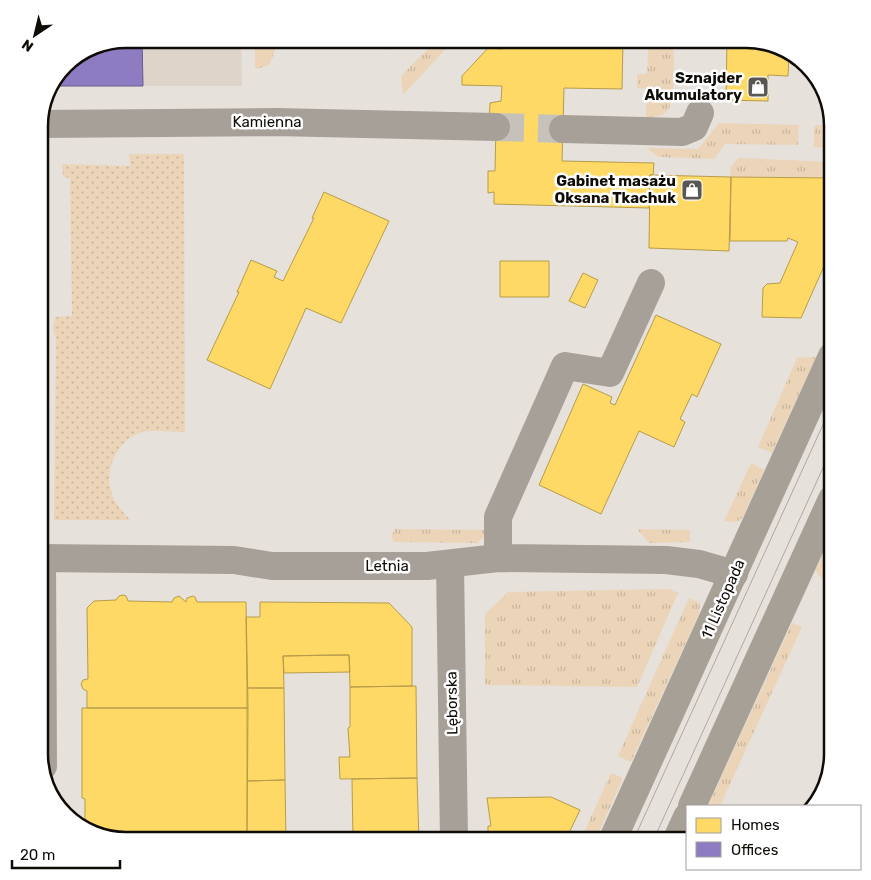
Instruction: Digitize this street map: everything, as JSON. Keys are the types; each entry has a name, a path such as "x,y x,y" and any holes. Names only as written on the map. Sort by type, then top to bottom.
{"street":[{"path":"563,130 682,132 694,127 700,113"},
{"name":"Kamienna","path":"48,124 276,122 496,127"},
{"path":"498,558 498,517 565,366 610,373 650,283"},
{"name":"11 Listopada","path":"616,832 824,374"},
{"path":"692,805 824,517"},
{"name":"Letnia","path":"48,558 234,560 272,566 427,566 498,558 674,561 698,564 734,574"},
{"name":"Lęborska","path":"450,564 454,832"},
{"path":"680,832 686,819"}],"shaded area":[{"path":"241,48 242,86 59,86 70,70 82,61 95,53 110,49"}],"green space":[{"path":"255,48 276,48 269,65 255,68"},
{"path":"429,48 447,48 403,95 401,76"},
{"path":"648,48 674,48 671,104 664,114 646,118 647,89 637,88 637,74 647,74"},
{"path":"719,123 799,125 798,145 725,144 714,159 659,157 646,148 698,149"},
{"path":"816,125 824,125 824,148 814,147 814,127"},
{"path":"129,154 184,154 185,432 155,431 139,433 125,442 114,457 109,474 111,491 119,507 130,520 54,520 56,339 53,328 55,317 72,316 70,178 63,177 62,164 130,166"},
{"path":"738,158 824,162 824,178 731,177 730,168"},
{"path":"816,357 772,453 758,447 797,358"},
{"path":"751,463 764,470 743,517 737,522 724,521"},
{"path":"395,529 484,530 484,536 477,543 394,542 391,536"},
{"path":"637,529 690,530 690,542 649,543"},
{"path":"824,552 824,575 822,579 816,569"},
{"path":"669,589 678,593 637,687 485,685 485,614 508,592"},
{"path":"689,598 700,603 699,614 631,762 618,756"},
{"path":"792,623 802,627 720,805 708,805"},
{"path":"611,773 623,778 599,832 584,832"}],"building: Homes":[{"path":"488,48 623,48 622,89 564,88 562,161 654,163 653,175 650,175 649,208 494,204 494,192 488,193 488,171 495,171 496,125 489,125 490,103 501,101 502,86 462,85 462,76"},
{"path":"727,48 766,50 789,61 788,76 768,75 768,101 726,100"},
{"path":"650,175 731,177 729,251 649,248"},
{"path":"731,177 824,178 824,266 801,318 762,317 763,288 767,284 780,283 798,242 788,238 787,241 730,241"},
{"path":"324,192 389,221 341,323 306,308 270,389 207,360 239,292 237,292 251,260 277,271 274,277 283,281 314,218 312,218"},
{"path":"500,261 549,261 549,297 500,297"},
{"path":"583,273 598,280 585,308 569,301"},
{"path":"656,315 721,344 697,397 692,394 680,419 685,422 674,447 639,431 601,514 539,485 583,384 612,397 610,403 615,405"},
{"path":"119,596 126,596 128,601 172,602 174,598 179,596 186,602 187,598 193,596 197,602 246,602 248,708 87,708 87,691 83,689 81,684 83,680 88,679 87,608 94,601 116,600"},
{"path":"260,602 389,603 412,627 412,686 350,687 349,655 327,655 283,656 284,688 247,688 246,617 260,617"},
{"path":"349,655 350,672 284,673 283,656"},
{"path":"416,686 417,778 340,779 339,757 350,757 348,728 350,727 350,687"},
{"path":"247,688 284,688 285,780 247,781"},
{"path":"82,708 248,708 247,832 110,831 85,820 85,799 82,798"},
{"path":"417,778 419,832 353,832 352,779"},
{"path":"285,780 286,832 247,832 247,781"},
{"path":"551,797 580,810 569,832 488,832 488,826 491,826 487,798"}],"building: Offices":[{"path":"142,48 143,86 59,86 70,70 95,53 110,49"}],"tunnel":[{"path":"496,127 563,129"}],"tram line":[{"path":"637,832 824,423"},
{"path":"657,832 824,466"}],"place":[{"name":"Sznajder Akumulatory","path":"758,87"},
{"name":"Gabinet masażu Oksana Tkachuk","path":"692,190"}]}
